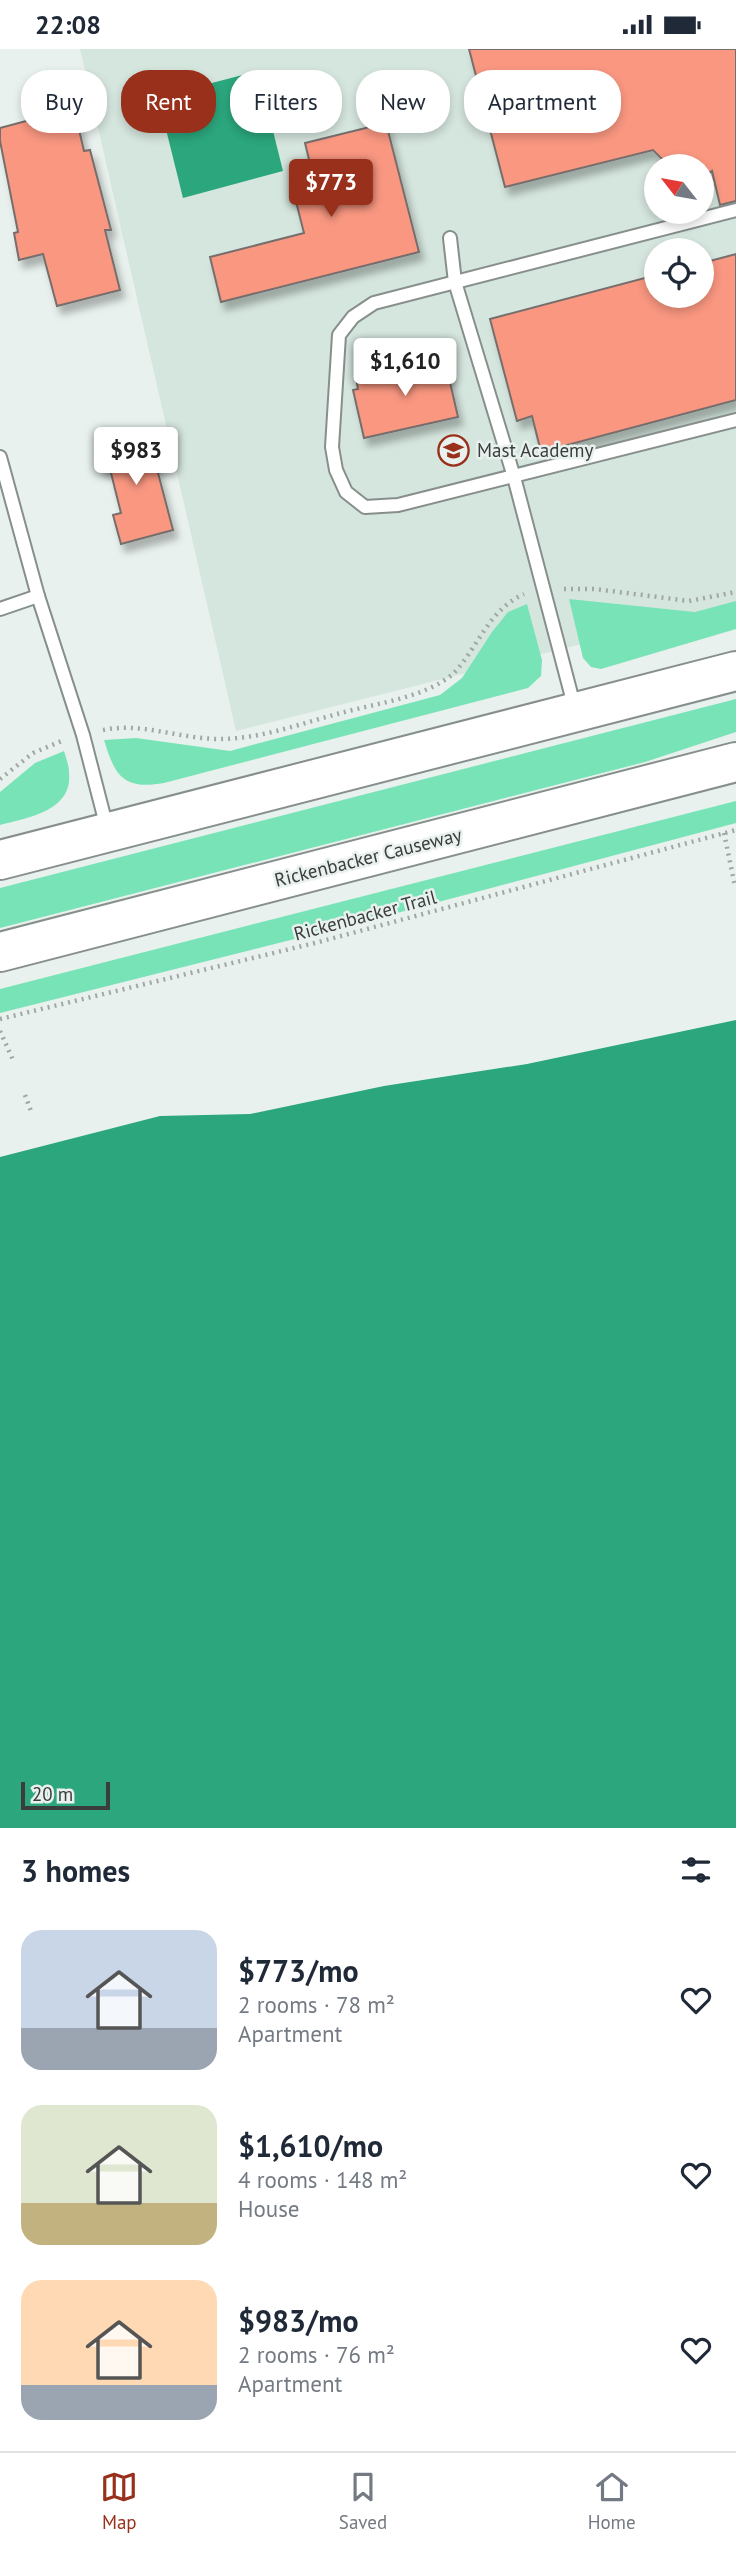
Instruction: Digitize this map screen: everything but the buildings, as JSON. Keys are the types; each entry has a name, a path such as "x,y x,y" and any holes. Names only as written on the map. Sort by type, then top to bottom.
{"main road":[{"path":"0,860 736,671"},
{"name":"Rickenbacker Causeway","path":"0,952 736,762"}],"lane":[{"path":"736,210 374,303 354,317 340,335 332,447 336,470 346,492 365,507 398,505 736,420"},
{"path":"450,239 455,282 514,477 576,713"},
{"path":"0,457 38,596 83,735 108,832"},
{"path":"0,609 38,596"}],"path":[{"path":"569,588 690,601 736,592"},
{"path":"104,729 122,727 206,738 238,738 293,726 419,691 444,681 453,674 496,614 506,604 525,594"},
{"path":"0,779 33,753 61,741"},
{"name":"Rickenbacker Trail","path":"0,1019 316,943 736,830"},
{"path":"724,833 735,886"},
{"path":"0,1031 13,1060"},
{"path":"25,1095 32,1114"}],"shaded area":[{"name":"Mast Academy","path":"80,49 736,49 736,605 236,731 99,133 107,133 107,70 85,70"},
{"path":"230,78 230,133 274,133 283,171 183,198 167,133 216,133 216,82"},
{"path":"569,599 695,612 736,601 736,629 601,669 591,667 583,658"},
{"path":"527,604 542,660 541,676 528,688 164,783 150,785 130,782 123,778 112,763 104,740 136,738 230,751 440,695 462,678 508,612"},
{"path":"736,699 736,732 645,762 0,928 0,888"},
{"path":"64,751 69,773 64,796 46,811 0,825 0,792 35,763"},
{"path":"736,801 736,823 382,917 0,1013 0,989"},
{"path":"736,1020 736,1828 0,1828 0,1157 160,1116 250,1114 384,1086 527,1064"}],"place":[{"name":"Mast Academy","path":"454,450"}]}
